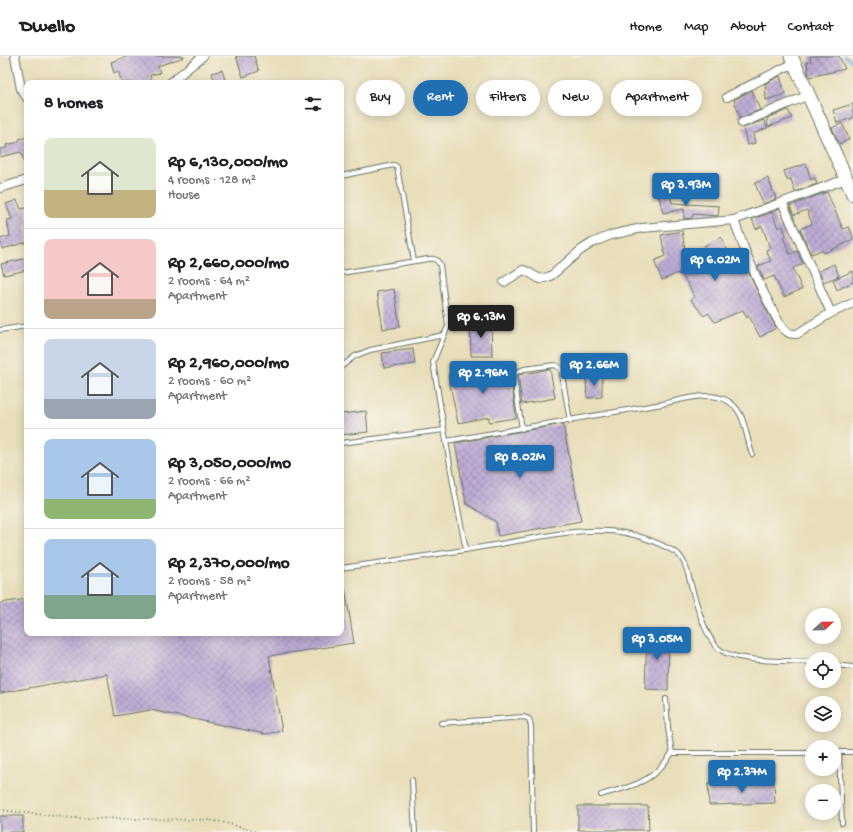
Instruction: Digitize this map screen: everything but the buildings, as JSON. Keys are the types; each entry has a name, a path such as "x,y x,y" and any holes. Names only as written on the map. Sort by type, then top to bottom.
{"main road":[{"path":"793,60 853,194"}],"street":[{"path":"15,56 21,89 24,94"},
{"path":"174,80 203,56"},
{"path":"727,96 793,60"},
{"path":"742,123 808,95"},
{"path":"504,282 523,270 540,279 548,278 581,250 592,243 626,231 673,224 734,220 846,179"},
{"path":"0,188 24,181"},
{"path":"782,202 831,313"},
{"path":"734,220 745,253 758,284 786,332 797,334 831,313 853,303"}],"lane":[{"path":"344,175 394,165 397,167 414,261"},
{"path":"344,273 434,258 440,265 448,326 433,362 466,550"},
{"path":"0,330 24,326"},
{"path":"344,365 356,356 370,350 444,335"},
{"path":"522,428 514,378 515,374 524,369 555,365 561,369 570,421"},
{"path":"446,441 570,421 662,404 694,396 724,398 733,404 741,417 752,454"},
{"path":"344,443 444,430"},
{"path":"344,568 466,550 572,532 609,531 650,539 677,553 683,559 695,599 708,634 721,651 733,656 758,660 805,662"},
{"path":"841,666 853,667"},
{"path":"601,795 634,785 642,781 656,772 672,753 668,728 666,699"},
{"path":"441,723 524,717 528,719 532,726 534,832"},
{"path":"672,753 805,752"},
{"path":"841,752 853,752"},
{"path":"838,776 842,823"},
{"path":"412,780 415,832"}],"path":[{"path":"0,810 72,818 209,820 226,823 256,832"}],"waterway":[{"path":"845,56 853,62"}]}
